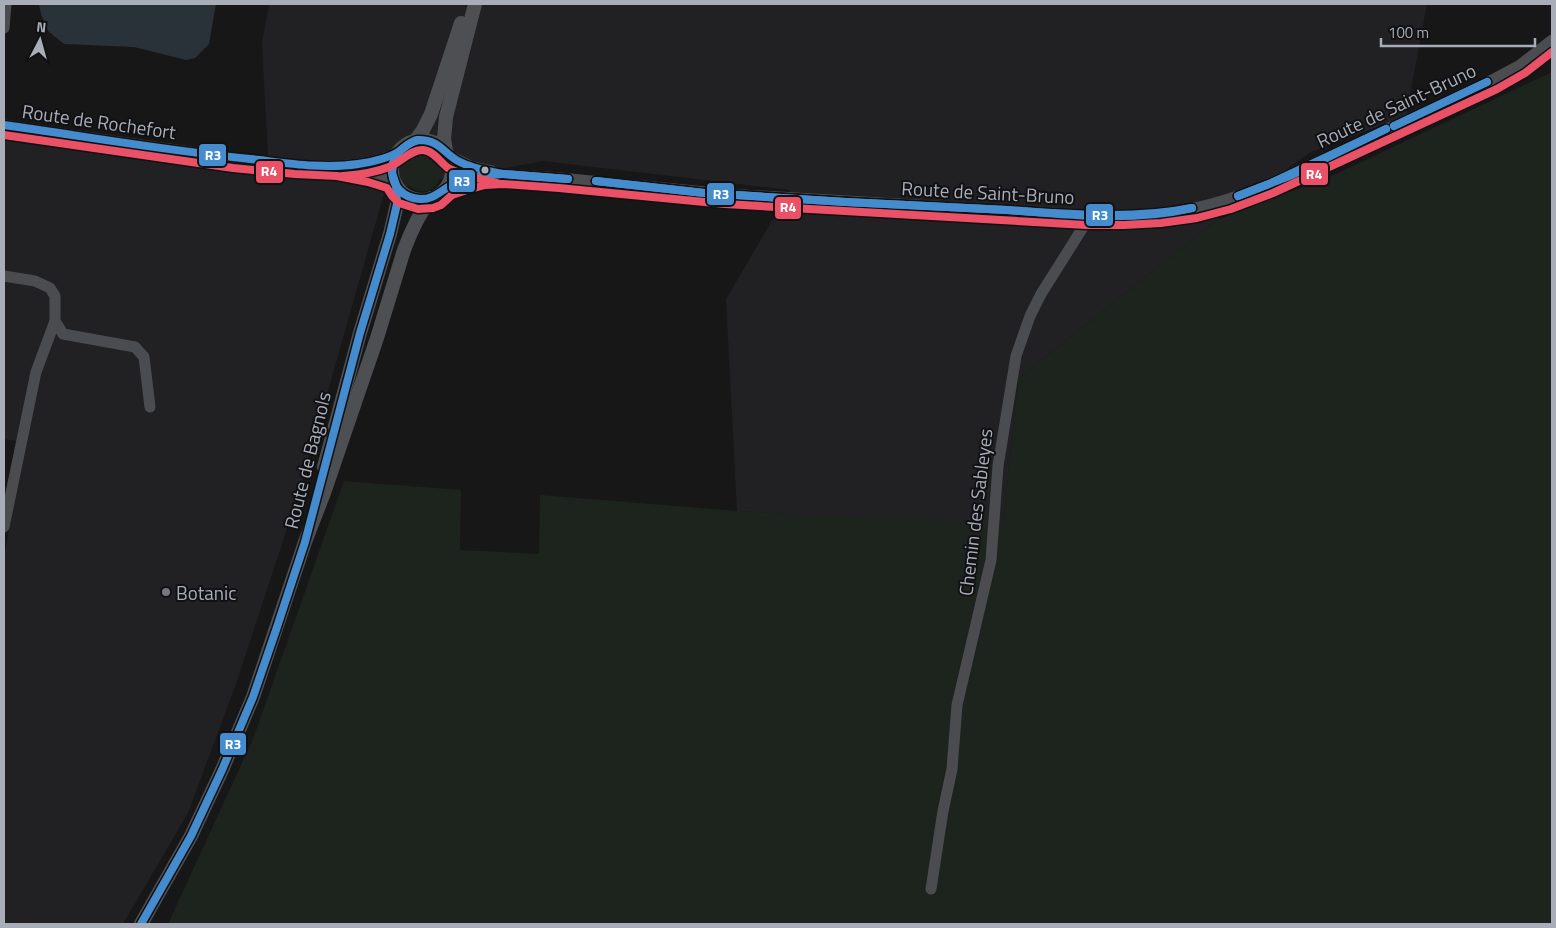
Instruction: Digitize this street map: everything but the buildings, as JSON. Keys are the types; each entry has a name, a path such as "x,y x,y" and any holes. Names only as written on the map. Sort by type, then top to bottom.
{"main road":[{"path":"415,141 426,126 431,114 468,4"},
{"path":"447,153 444,139 446,117 475,4"},
{"path":"398,152 406,145 415,141 432,141 442,147 451,161 452,174 447,186"},
{"name":"Route de Bagnols","path":"305,542 360,333 390,234 396,204 392,165 398,152"},
{"path":"395,183 400,190 411,198 424,200 431,198"},
{"name":"Route de Bagnols","path":"305,542 377,338 409,236 431,198 437,196 447,186"},
{"path":"141,924 191,836 239,734 271,647 305,542"}],"street":[{"path":"4,28 6,4"},
{"name":"Route de Saint-Bruno","path":"504,174 726,194 1087,215 1139,216 1162,214 1233,198 1269,184 1520,66 1552,40"},
{"name":"Route de Rochefort","path":"4,125 234,158 338,166"},
{"path":"338,166 375,161 398,152"},
{"path":"447,153 472,167 504,174"},
{"path":"338,166 371,172 395,183"},
{"path":"447,186 478,176 504,174"},
{"name":"Chemin des Sableyes","path":"931,888 943,811 952,769 958,704 990,560 998,466 1016,356 1030,316 1041,294 1087,221 1087,215"},
{"path":"4,276 35,281 50,288 55,296 55,321 36,372 4,527"},
{"path":"55,321 62,334 135,348 144,357 150,407"}],"shaded area":[{"path":"39,4 216,4 209,44 195,58 186,60 134,47 64,44 48,31"},
{"path":"269,4 1427,4 1406,116 1309,153 1217,220 1018,379 1003,526 737,511 726,299 790,190 543,161 385,190 305,472 236,684 188,813 123,924 4,924 4,557 25,442 4,439 4,129 269,173 262,44"},
{"path":"1552,72 1552,924 168,924 253,739 344,481 461,490 460,550 539,554 540,495 737,511 1003,525 1018,379 1217,220 1334,175"},
{"path":"422,149 436,156 443,170 439,171 437,178 439,181 430,189 421,191 412,188 405,181 401,172 402,162 409,154"}],"transit line":[{"name":"R4","path":"4,135 233,168 337,176 387,188 399,203 418,209 433,208 441,205 452,195 467,190 485,185 503,184 725,204 1086,225 1124,225 1161,223 1197,218 1231,209 1273,193 1497,89 1525,73 1552,52"},
{"name":"R3","path":"1394,126 1487,82"},
{"name":"R3","path":"1394,126 1487,82"},
{"name":"R3","path":"4,125 196,153 321,166 346,165 379,160 394,154 417,140"},
{"name":"R3","path":"1238,196 1269,184 1386,129"},
{"name":"R3","path":"1238,196 1292,175 1386,129"},
{"name":"R3","path":"419,140 432,142 454,159 465,164 481,170 503,174 466,180 450,186 430,198 420,199 408,196 394,182 393,163 398,153 407,145 419,140"},
{"name":"R4","path":"343,176 383,169 414,152 423,150 434,155 454,171 500,184"},
{"name":"R3","path":"141,924 191,836 222,770 253,697 276,630 305,542 360,333 390,234 397,204 396,185 392,173 393,163"},
{"name":"R3","path":"503,174 568,179"},
{"name":"R3","path":"503,174 568,179"},
{"name":"R3","path":"596,181 705,193 846,202"},
{"name":"R3","path":"596,181 704,193 846,202"},
{"name":"R3","path":"846,202 1007,210"},
{"name":"R3","path":"846,202 1007,210"},
{"name":"R3","path":"1007,210 1123,215 1169,212 1192,208"},
{"name":"R3","path":"1007,210 1123,216 1146,215 1192,208"}],"place":[{"name":"Botanic","path":"166,592"}]}
